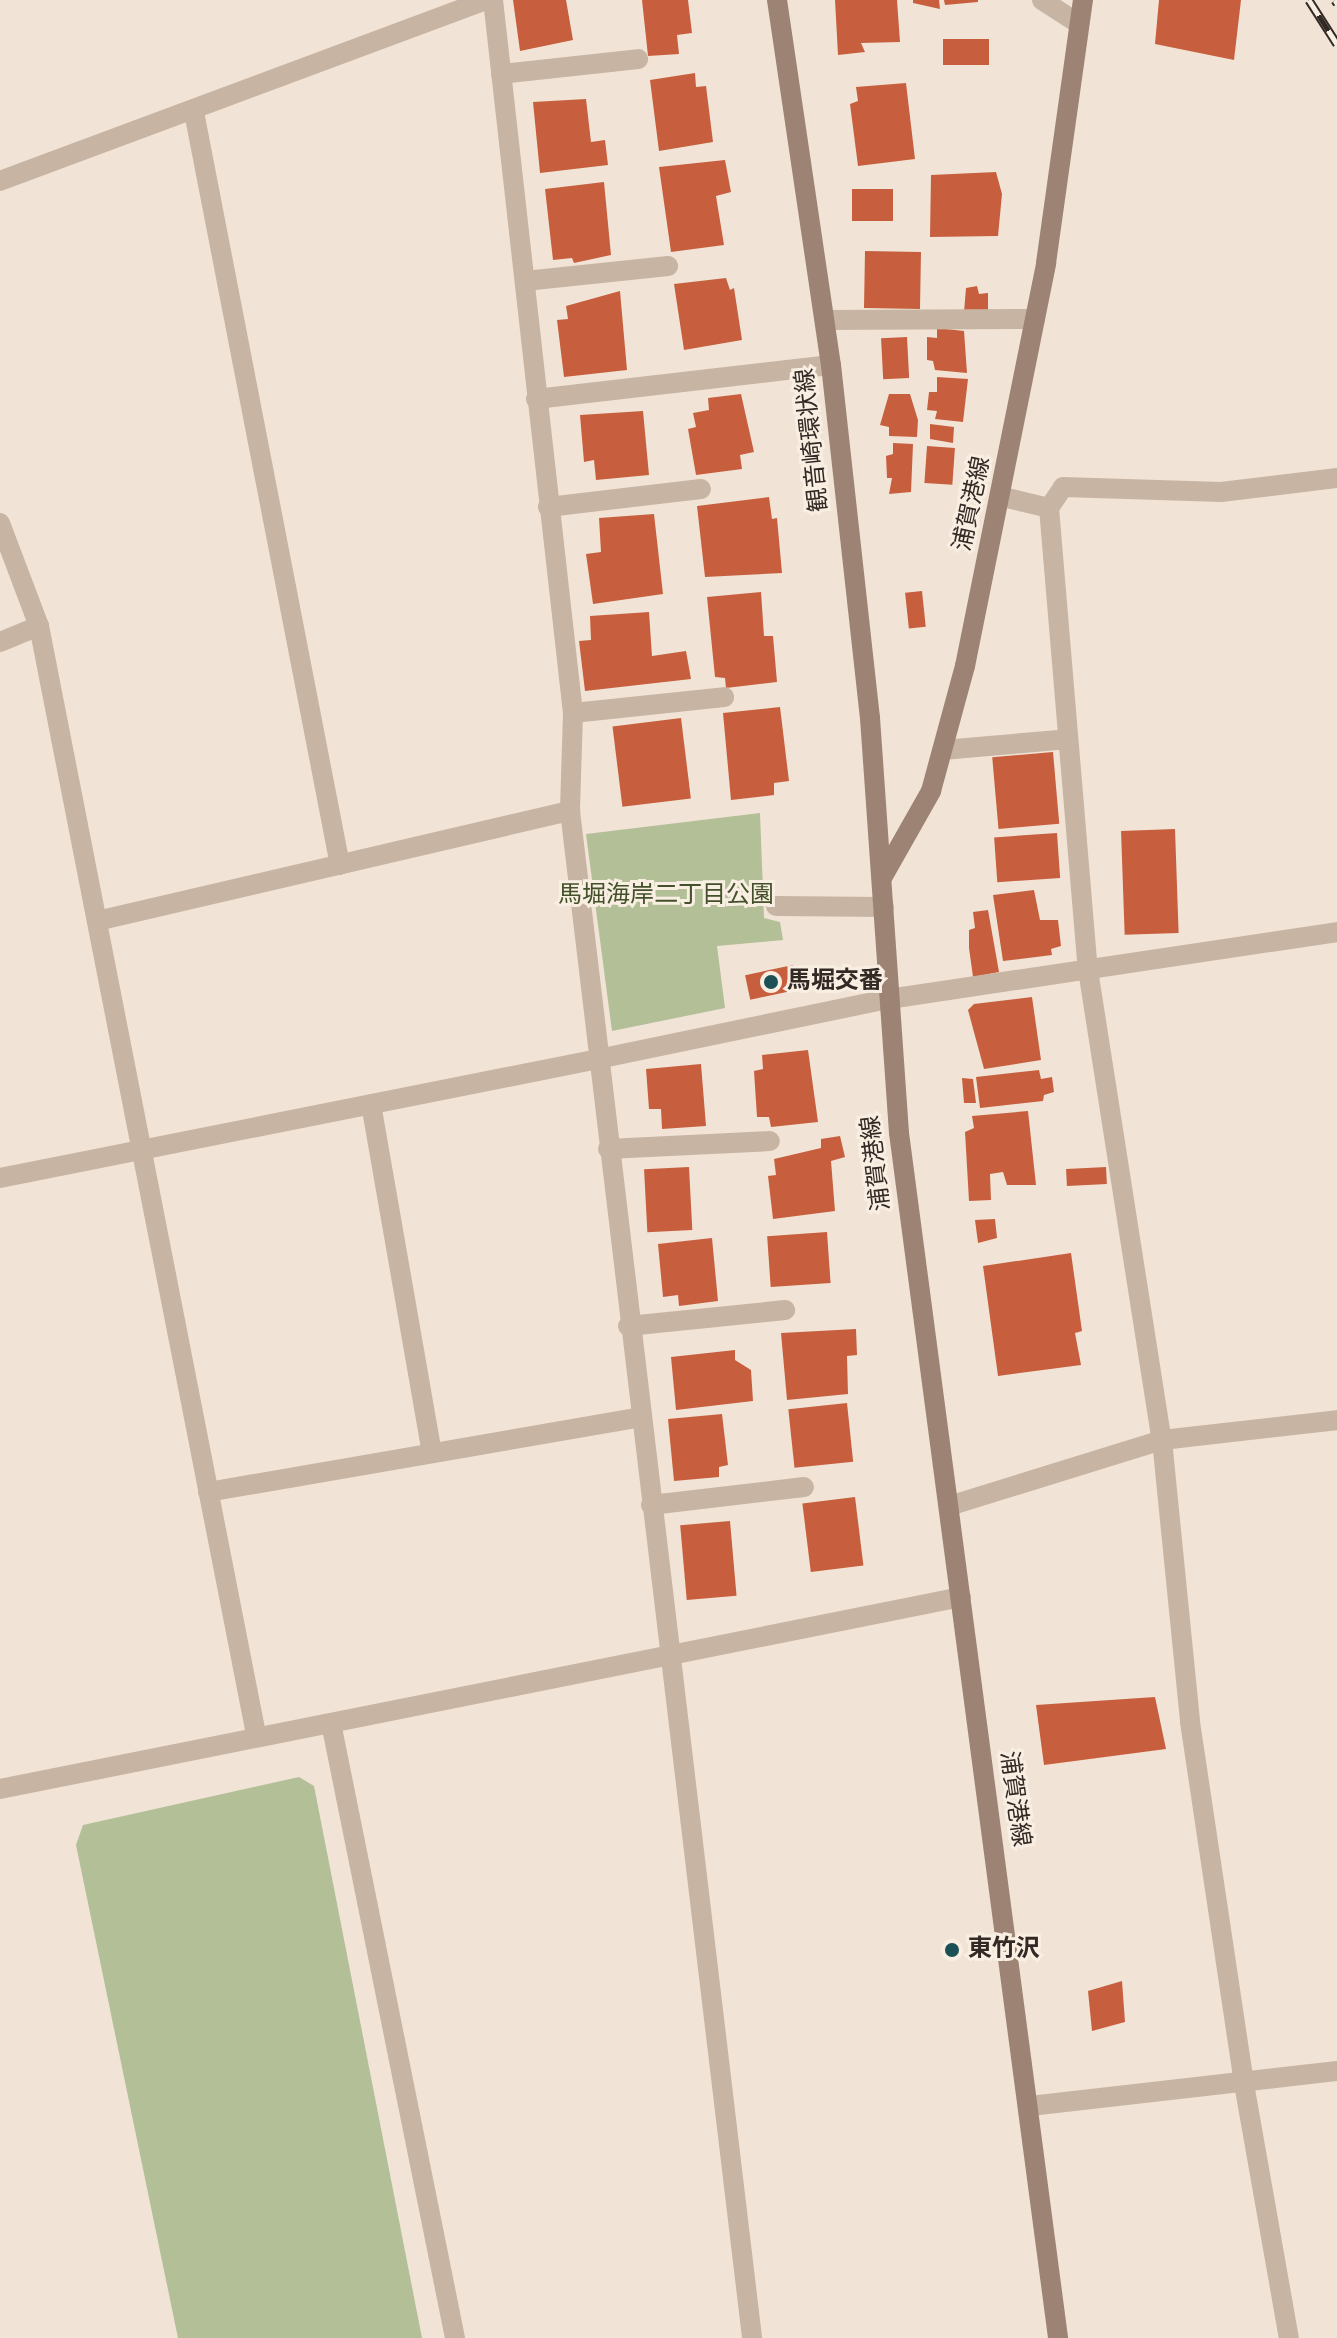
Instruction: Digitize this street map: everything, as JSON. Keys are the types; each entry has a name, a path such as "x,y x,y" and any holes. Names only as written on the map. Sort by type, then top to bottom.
{"main road":[{"name":"観音崎環状線","path":"777,0 831,365 883,876"},
{"name":"浦賀港線","path":"1058,2338 1030,2106 899,1133 883,876 931,791 1003,497 1035,319 1083,0"}],"street":[{"path":"0,181 194,112 486,0"},
{"path":"493,0 573,713 570,811 628,1326 752,2338"},
{"path":"1042,0 1079,24"},
{"path":"501,74 638,59"},
{"path":"194,112 340,865"},
{"path":"525,281 668,266"},
{"path":"825,320 1035,319"},
{"path":"536,399 831,365"},
{"path":"1289,2338 1243,2078 1190,1722 1162,1440 1088,970 1049,508 1063,487 1221,492 1337,478"},
{"path":"548,507 701,489"},
{"path":"1003,497 1049,508"},
{"path":"0,523 39,626 256,1734"},
{"path":"0,642 39,626"},
{"path":"573,713 724,697"},
{"path":"943,750 1068,739"},
{"path":"97,921 570,811"},
{"path":"776,906 884,907"},
{"path":"0,1178 889,999 1337,932"},
{"path":"371,1104 432,1453"},
{"path":"608,1149 770,1141"},
{"path":"628,1326 785,1310"},
{"path":"208,1492 640,1417"},
{"path":"949,1506 1162,1440 1337,1420"},
{"path":"651,1505 804,1487"},
{"path":"0,1789 256,1734 331,1723 669,1658 961,1597"},
{"path":"331,1723 455,2338"},
{"path":"1030,2106 1243,2078 1337,2071"}],"green space":[{"name":"馬堀海岸二丁目公園","path":"760,813 764,918 780,922 783,940 717,946 725,1008 612,1031 586,834"},
{"path":"299,1777 314,1786 422,2338 178,2338 76,1845 83,1825"}],"building":[{"path":"513,0 566,0 573,40 520,51"},
{"path":"642,0 688,0 692,33 677,35 679,54 648,56"},
{"path":"835,0 897,0 900,42 861,43 865,52 838,55"},
{"path":"913,0 939,0 940,9 913,3"},
{"path":"944,0 978,0 978,2 945,5"},
{"path":"1159,0 1241,0 1234,60 1155,44"},
{"path":"943,39 989,39 989,65 943,65"},
{"path":"695,73 696,87 706,86 713,142 659,151 650,80"},
{"path":"906,83 915,159 858,166 850,104 858,101 856,87"},
{"path":"586,99 591,142 605,140 608,165 540,173 533,102"},
{"path":"725,160 731,192 716,196 724,245 671,252 659,167"},
{"path":"996,172 1002,194 998,236 930,237 931,175"},
{"path":"604,182 611,255 574,263 572,258 553,260 545,189"},
{"path":"852,189 893,189 893,221 852,221"},
{"path":"865,251 921,252 920,309 864,308"},
{"path":"726,278 730,290 734,288 742,340 684,350 674,284"},
{"path":"977,286 979,294 988,293 988,312 964,312 966,288"},
{"path":"620,291 627,370 564,377 557,320 568,319 566,306"},
{"path":"937,328 964,331 967,373 935,370 933,361 927,360 927,337 937,338"},
{"path":"907,337 909,378 883,379 881,338"},
{"path":"937,377 968,379 963,422 935,419 937,411 927,410 929,392 937,392"},
{"path":"741,394 754,452 740,455 742,469 696,475 688,429 696,427 693,413 709,410 708,398"},
{"path":"889,394 910,394 918,420 917,437 889,436 889,427 880,425"},
{"path":"643,411 649,475 596,480 594,460 584,462 580,415"},
{"path":"930,424 954,427 953,443 930,439"},
{"path":"893,443 913,444 911,492 889,494 892,478 887,478 886,456 893,454"},
{"path":"927,446 955,448 952,485 924,483"},
{"path":"769,497 772,519 777,518 782,573 705,577 697,506"},
{"path":"654,514 663,594 593,604 586,554 601,552 599,518"},
{"path":"922,591 926,627 909,629 905,593"},
{"path":"761,592 764,636 773,636 777,682 726,688 725,678 715,677 707,597"},
{"path":"649,612 652,656 686,651 691,679 585,691 579,641 591,640 590,616"},
{"path":"780,707 789,781 774,783 774,795 731,800 723,713"},
{"path":"681,718 691,798 622,807 613,726"},
{"path":"1053,752 1059,824 999,829 992,757"},
{"path":"1175,829 1179,933 1125,935 1121,831"},
{"path":"1057,833 1060,878 997,882 994,837"},
{"path":"1034,890 1040,920 1058,920 1061,946 1051,949 1052,955 1003,961 993,895"},
{"path":"988,910 999,972 973,977 969,930 975,928 973,912"},
{"name":"馬堀交番","path":"793,965 798,989 750,1000 745,975"},
{"path":"1032,997 1041,1060 984,1069 968,1010 974,1004"},
{"path":"808,1050 818,1122 771,1127 769,1117 757,1117 754,1071 763,1069 762,1055"},
{"path":"701,1064 706,1126 662,1129 661,1109 649,1109 646,1069"},
{"path":"1039,1070 1041,1079 1052,1077 1054,1092 1044,1095 1043,1101 980,1108 976,1077"},
{"path":"962,1078 973,1079 976,1103 964,1103"},
{"path":"1028,1111 1036,1185 1007,1185 1003,1172 990,1174 991,1200 969,1201 965,1132 974,1128 972,1116"},
{"path":"840,1136 845,1157 831,1161 835,1211 773,1219 768,1176 776,1175 774,1159 821,1148 821,1139"},
{"path":"689,1167 692,1230 647,1232 644,1169"},
{"path":"1106,1167 1107,1184 1067,1186 1066,1169"},
{"path":"995,1219 997,1238 978,1243 975,1220"},
{"path":"827,1232 831,1283 771,1287 767,1236"},
{"path":"712,1238 718,1301 679,1306 678,1295 663,1297 658,1244"},
{"path":"1071,1253 1082,1331 1075,1333 1081,1365 998,1376 983,1266"},
{"path":"856,1329 857,1355 847,1356 848,1394 787,1400 781,1333"},
{"path":"735,1350 735,1360 751,1370 753,1401 676,1410 671,1357"},
{"path":"847,1403 853,1462 794,1468 788,1409"},
{"path":"722,1414 728,1465 719,1467 719,1477 674,1481 668,1419"},
{"path":"855,1497 863,1565 811,1572 802,1503"},
{"path":"730,1521 737,1596 687,1600 680,1525"},
{"path":"1155,1697 1166,1749 1044,1765 1036,1705"},
{"path":"1122,1981 1125,2022 1092,2031 1088,1991"}],"railway":[{"path":"1309,0 1337,44"}],"place":[{"name":"馬堀交番","path":"771,982"},
{"name":"東竹沢","path":"952,1950"}]}
